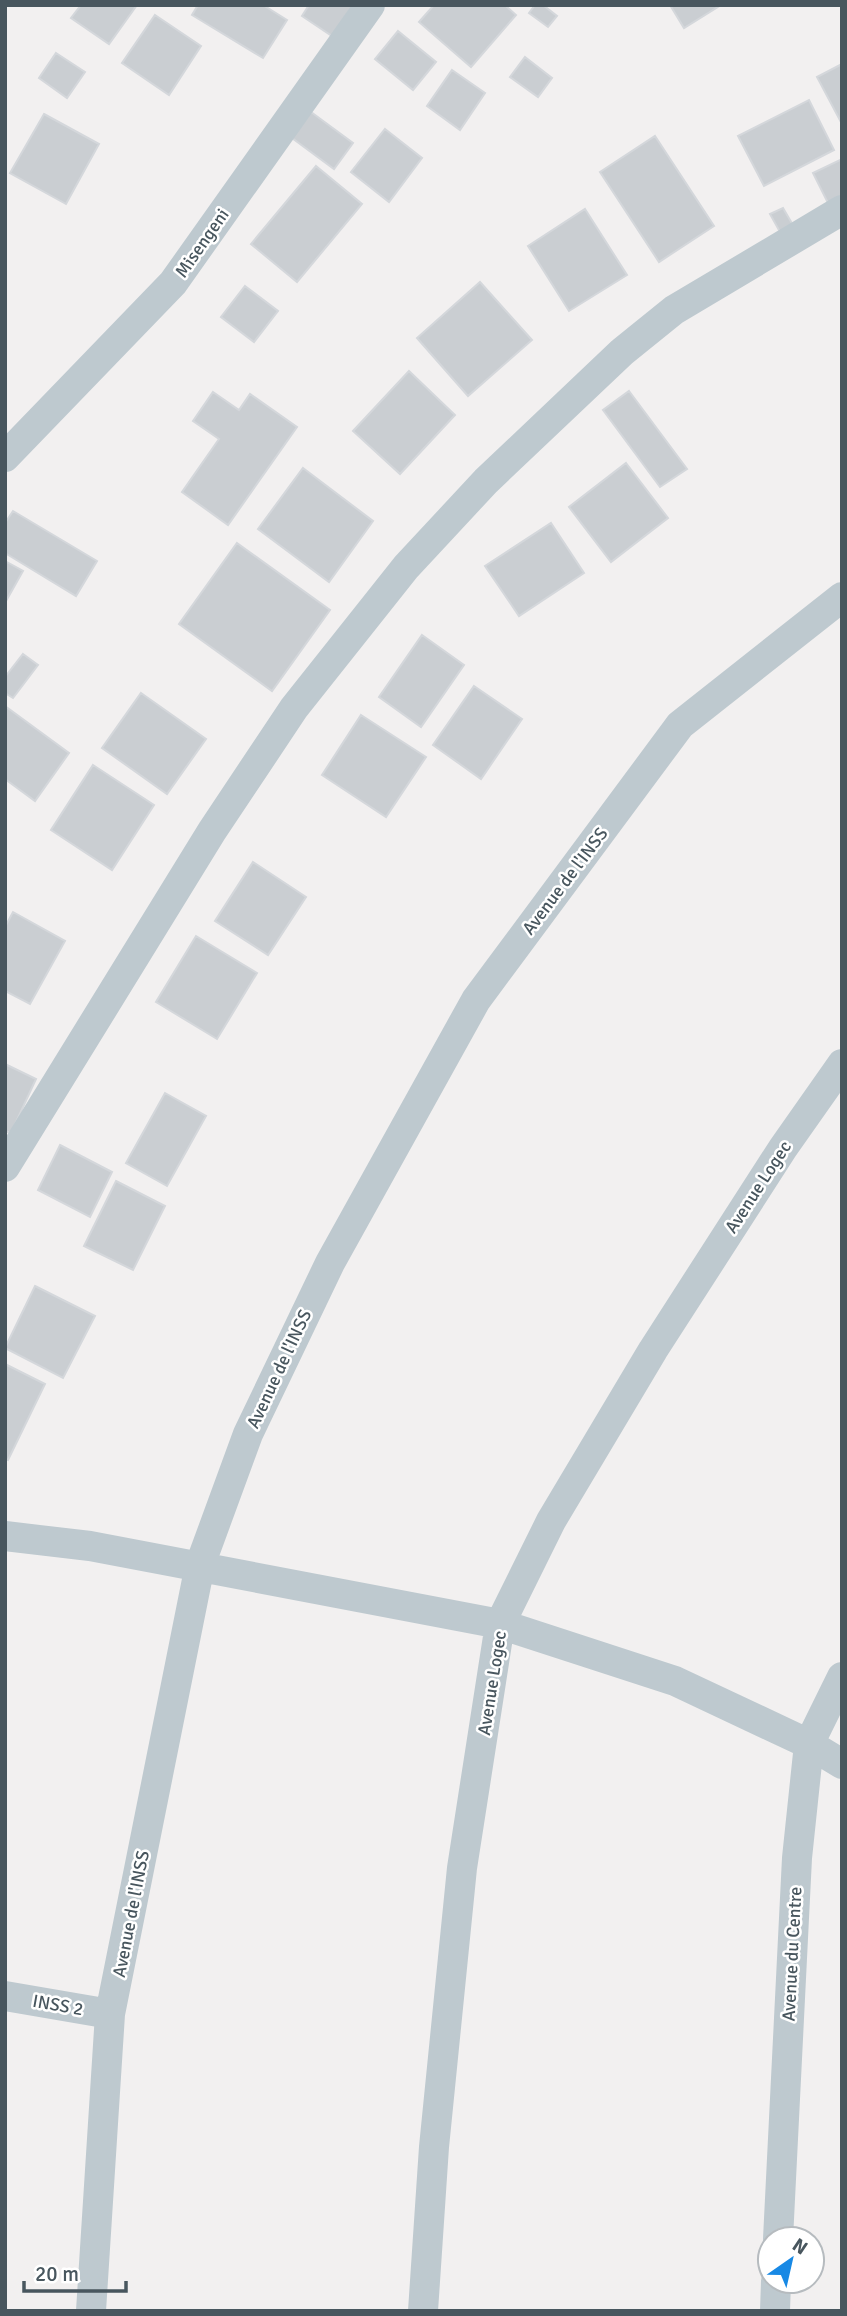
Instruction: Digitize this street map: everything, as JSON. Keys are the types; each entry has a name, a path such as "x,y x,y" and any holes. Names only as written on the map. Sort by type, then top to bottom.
{"street":[{"name":"Misengeni","path":"5,457 173,284 370,5"},
{"path":"5,1167 212,831 295,708 406,567 486,481 632,344 674,310 842,210"},
{"name":"Avenue de l'INSS","path":"91,2311 110,2014 200,1565 248,1434 330,1263 476,1000 680,725 842,597"},
{"name":"Avenue Logec","path":"423,2311 434,2147 462,1868 500,1624 551,1521 653,1350 783,1148 842,1063"},
{"path":"5,1536 90,1546 200,1565 500,1624 675,1681 810,1744 842,1764"},
{"name":"Avenue du Centre","path":"779,2225 797,1858 810,1744 842,1677"},
{"name":"INSS 2","path":"5,1996 110,2014"}],"building":[{"path":"81,5 137,5 109,44 71,18"},
{"path":"198,5 263,5 287,20 263,58 192,15"},
{"path":"309,5 353,5 332,36 302,16"},
{"path":"434,5 505,5 516,15 471,67 419,22"},
{"path":"535,5 543,5 557,16 548,27 529,13"},
{"path":"670,5 721,5 684,28"},
{"path":"155,15 201,46 169,95 122,63"},
{"path":"398,31 436,62 413,90 375,59"},
{"path":"56,53 85,72 67,98 39,78"},
{"path":"525,57 552,78 538,97 510,77"},
{"path":"842,64 842,124 817,77"},
{"path":"452,70 485,93 460,130 427,106"},
{"path":"809,100 834,150 764,186 738,136"},
{"path":"311,112 353,143 334,169 292,138"},
{"path":"44,114 99,144 66,204 10,173"},
{"path":"385,129 422,158 389,202 351,172"},
{"path":"655,136 714,226 659,262 600,172"},
{"path":"842,159 842,199 829,205 813,173"},
{"path":"316,166 362,204 297,282 251,244"},
{"path":"783,208 793,225 780,232 770,214"},
{"path":"585,209 627,275 569,311 528,246"},
{"path":"480,282 532,340 468,396 417,338"},
{"path":"245,286 278,311 254,342 221,317"},
{"path":"409,371 455,415 400,474 353,431"},
{"path":"629,391 687,469 660,487 603,410"},
{"path":"213,392 239,410 250,394 297,427 228,525 182,492 219,439 193,421"},
{"path":"626,463 668,518 611,562 569,507"},
{"path":"303,468 373,521 329,582 258,529"},
{"path":"13,511 97,561 76,596 5,553 5,523"},
{"path":"551,523 584,573 519,616 485,566"},
{"path":"237,543 330,610 272,691 179,624"},
{"path":"5,561 23,571 5,603"},
{"path":"422,635 464,665 421,727 379,697"},
{"path":"23,654 38,665 13,698 5,693 5,677"},
{"path":"474,686 522,719 481,779 433,745"},
{"path":"141,693 206,739 167,794 102,748"},
{"path":"5,706 69,753 35,801 5,779"},
{"path":"361,715 426,757 386,817 322,775"},
{"path":"93,765 154,805 112,870 51,830"},
{"path":"253,862 306,897 268,955 215,921"},
{"path":"13,912 65,941 30,1004 5,991 5,927"},
{"path":"196,936 257,973 217,1039 156,1002"},
{"path":"5,1064 36,1079 11,1133 5,1131"},
{"path":"165,1093 206,1116 167,1186 126,1163"},
{"path":"60,1145 112,1172 90,1217 38,1190"},
{"path":"116,1181 165,1206 133,1270 84,1246"},
{"path":"35,1286 95,1316 63,1378 5,1348"},
{"path":"5,1364 45,1384 8,1460 5,1459"}]}
